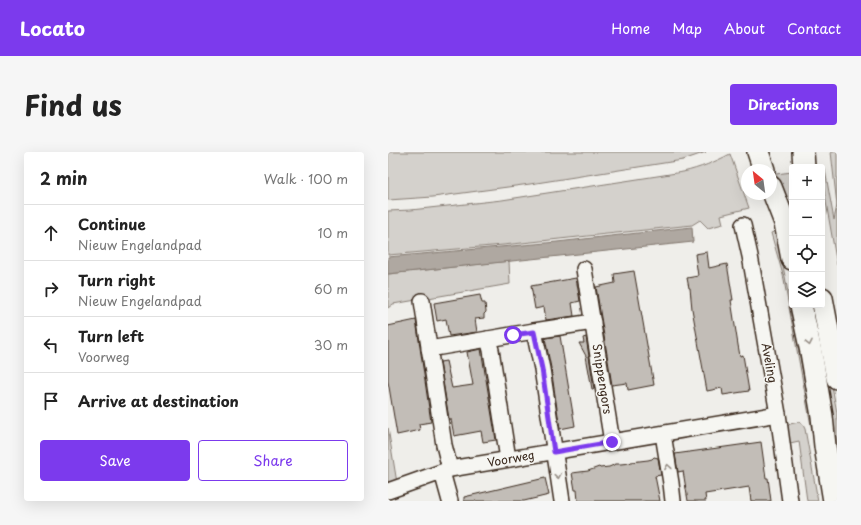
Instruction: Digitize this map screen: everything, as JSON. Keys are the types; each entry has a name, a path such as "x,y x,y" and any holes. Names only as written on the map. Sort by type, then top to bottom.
{"main road":[{"path":"758,152 762,164"},
{"path":"803,152 804,164"},
{"path":"776,200 785,223 789,244"},
{"path":"802,308 822,416 825,446 834,501"},
{"path":"824,308 837,378"}],"street":[{"name":"Aveling","path":"743,225 750,256 778,414 790,501"},
{"name":"Snippengors","path":"584,269 612,442"},
{"path":"422,301 444,445 450,501"},
{"path":"429,348 593,322"},
{"path":"534,332 542,369 562,501"},
{"path":"488,339 508,459"},
{"name":"Voorweg","path":"388,491 446,470 778,414"},
{"path":"663,434 671,483 672,501"}],"shaded area":[{"path":"388,152 706,152 683,160 530,184 433,197 388,200"},
{"path":"831,152 837,152 837,205"},
{"path":"730,154 741,185 741,200 746,200 749,208 721,215 723,224 708,228 700,220 692,225 503,245 388,255 388,211 411,210 502,200 683,172 719,160"},
{"path":"825,170 834,220 837,205 837,265 825,196"},
{"path":"789,172 789,206 777,176 777,174"},
{"path":"692,227 693,242 388,274 388,257 557,242"},
{"path":"776,231 789,298 789,307 783,275 771,233"},
{"path":"509,261 510,284 393,304 388,308 388,274"},
{"path":"789,308 791,308 827,501 825,501"},
{"path":"809,308 818,308 837,413 837,458"},
{"path":"799,422 805,429 818,501 807,501 799,441 790,443 787,427 790,424"},
{"path":"388,428 397,483 388,486"}],"building":[{"path":"707,252 709,268 727,264 738,345 740,356 743,355 749,391 723,395 722,388 707,391 692,309 690,288 687,278 698,276 695,254"},
{"path":"634,271 654,385 628,390 627,383 612,385 596,287 615,283 614,274"},
{"path":"576,278 580,301 572,303 574,316 546,320 544,307 535,309 531,286"},
{"path":"480,295 482,303 485,303 486,312 484,314 484,318 475,319 477,332 449,336 446,319 437,321 434,303"},
{"path":"416,320 431,422 419,424 420,430 397,435 388,381 388,326"},
{"path":"560,336 575,426 560,429 545,338"},
{"path":"586,337 594,389 592,389 586,356 579,343 584,343 583,338"},
{"path":"481,349 496,440 483,442 481,431 454,436 451,419 449,419 440,362 446,361 452,388 473,385 467,352"},
{"path":"761,442 771,501 751,501 749,487 705,494 706,501 688,501 683,471 678,472 675,454"},
{"path":"654,457 658,458 661,475 655,476 660,501 578,501 577,490 575,490 572,473 588,471 599,467 609,467 616,464 648,460"},
{"path":"545,478 549,495 524,501 464,501 464,497"}],"route":[{"path":"513,335 534,332 542,369 554,452 612,442"}]}
